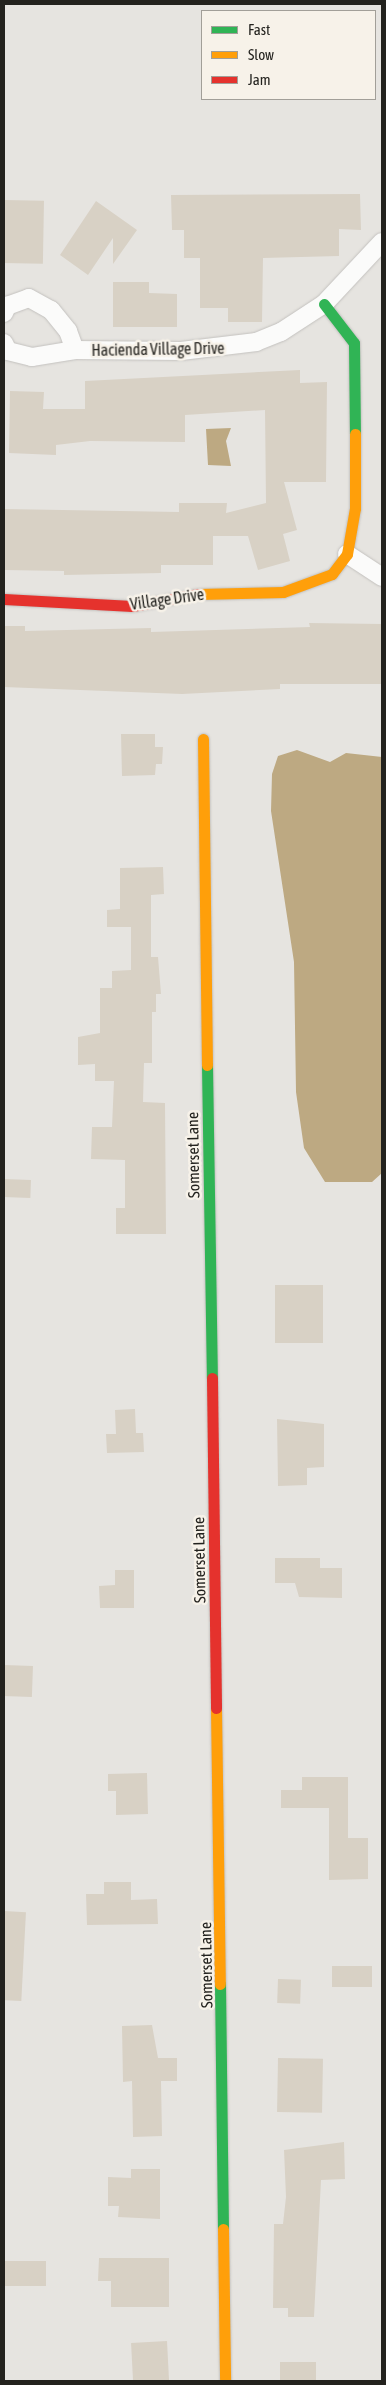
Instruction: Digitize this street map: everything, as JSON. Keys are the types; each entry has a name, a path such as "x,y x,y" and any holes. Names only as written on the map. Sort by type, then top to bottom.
{"street":[{"name":"Hacienda Village Drive","path":"4,343 8,351 32,357 75,350 232,348 281,332 324,304 382,242"},
{"name":"Hacienda Village Drive","path":"4,313 7,306 29,298 51,310 68,331 75,350"},
{"name":"Village Drive","path":"4,600 132,606 204,592 284,592 332,574 347,554 355,508 354,343 324,304"},
{"path":"347,554 382,577"},
{"name":"Somerset Lane","path":"203,739 226,2381"}],"shaded area":[{"path":"231,428 226,441 231,466 208,465 206,429"},
{"path":"297,750 330,762 346,753 382,757 382,1173 372,1182 325,1182 304,1148 296,1092 294,962 271,811 272,774 278,756"}],"building":[{"path":"360,194 361,230 339,229 339,256 263,258 262,322 228,322 228,308 200,308 200,258 184,258 184,230 172,230 171,195"},
{"path":"4,200 44,201 43,264 4,263"},
{"path":"96,201 137,230 113,264 113,238 88,275 60,255"},
{"path":"113,282 149,282 149,293 177,294 177,327 113,327"},
{"path":"300,370 300,383 327,382 326,482 284,482 297,530 283,534 290,561 258,570 248,536 213,536 213,565 161,565 161,573 64,575 64,571 4,570 4,509 179,512 179,503 227,503 226,513 266,503 265,410 185,415 185,442 90,441 56,445 56,455 9,453 10,391 44,392 43,409 85,409 85,381"},
{"path":"309,623 382,624 382,684 280,684 280,689 182,694 4,687 4,626 25,626 25,631 151,628 151,632 310,627"},
{"path":"121,734 155,734 155,747 163,747 162,764 156,764 155,775 122,776"},
{"path":"163,867 164,894 151,895 151,957 158,957 161,994 156,994 156,1012 152,1012 152,1063 144,1063 143,1102 165,1103 166,1234 116,1234 116,1208 125,1208 125,1160 91,1159 92,1127 112,1127 114,1081 95,1081 95,1064 78,1065 78,1037 100,1033 100,988 112,988 112,971 131,970 131,927 107,927 107,910 120,909 120,868"},
{"path":"4,1179 31,1180 30,1198 4,1197"},
{"path":"275,1285 323,1285 323,1343 275,1343"},
{"path":"135,1409 136,1433 143,1433 144,1452 107,1453 106,1434 116,1434 115,1410"},
{"path":"277,1419 324,1424 324,1467 307,1468 307,1485 278,1486"},
{"path":"275,1558 320,1558 320,1568 342,1568 342,1598 299,1597 295,1583 275,1583"},
{"path":"115,1570 134,1570 134,1608 100,1608 99,1586 115,1585"},
{"path":"4,1665 33,1666 32,1697 4,1696"},
{"path":"147,1773 148,1814 116,1815 116,1791 108,1791 108,1774"},
{"path":"302,1777 348,1777 348,1838 368,1838 368,1879 329,1880 329,1808 281,1808 281,1790 302,1790"},
{"path":"104,1882 131,1882 131,1900 157,1899 158,1924 87,1925 86,1894 104,1894"},
{"path":"4,1911 26,1912 21,2001 4,2000"},
{"path":"332,1966 372,1966 372,1987 332,1987"},
{"path":"278,1979 301,1980 300,2004 277,2003"},
{"path":"152,2025 158,2058 177,2058 177,2081 161,2081 162,2136 133,2137 132,2081 123,2082 122,2026"},
{"path":"278,2058 323,2059 322,2113 277,2112"},
{"path":"344,2142 345,2179 321,2180 314,2317 288,2317 288,2308 273,2308 274,2224 283,2224 286,2197 284,2150"},
{"path":"131,2169 160,2169 160,2219 118,2217 119,2206 108,2206 108,2177 131,2178"},
{"path":"99,2258 169,2258 169,2307 111,2307 111,2281 98,2281"},
{"path":"4,2261 46,2261 46,2286 4,2286"},
{"path":"167,2341 169,2381 133,2381 131,2343"},
{"path":"280,2362 316,2362 316,2381 280,2381"}],"traffic: fast":[{"path":"324,304 354,343 355,434"},
{"path":"207,1065 212,1378"},
{"path":"220,1984 223,2229"}],"traffic: slow":[{"path":"199,594 283,592 332,574 347,554 355,508 355,434"},
{"path":"203,739 207,1065"},
{"path":"216,1708 220,1984"},
{"path":"223,2229 225,2381"}],"traffic: jam":[{"path":"4,599 132,606 199,594"},
{"path":"212,1378 216,1708"}]}
